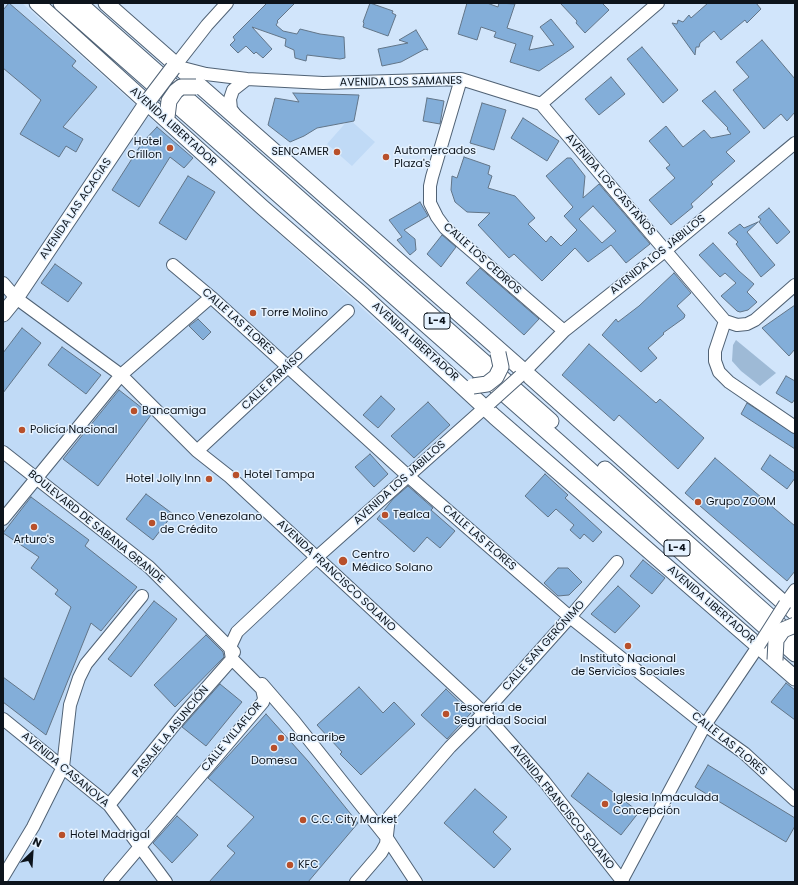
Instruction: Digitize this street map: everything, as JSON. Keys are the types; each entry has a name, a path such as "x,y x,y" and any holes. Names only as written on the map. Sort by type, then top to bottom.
{"main road":[{"name":"AVENIDA LIBERTADOR","path":"37,3 167,120 467,384 488,405 795,678"},
{"name":"AVENIDA LIBERTADOR","path":"61,3 560,443 795,654"},
{"name":"L-4","path":"79,3 795,639"},
{"name":"L-4","path":"106,3 174,67 296,170 495,348 522,374 790,608"},
{"name":"AVENIDA LAS ACACIAS","path":"3,314 16,298 147,102 174,67"},
{"path":"167,120 169,101 176,91 181,87 199,87"},
{"path":"467,384 486,384 496,377 501,367 495,348"},
{"path":"774,660 776,640 783,630 795,625"}],"street":[{"path":"174,67 194,40 227,3"},
{"path":"541,104 658,3"},
{"name":"AVENIDA LOS SAMANES","path":"174,67 206,74 247,79 323,83 461,79 541,104"},
{"path":"240,123 231,109 230,99 233,90 247,79"},
{"name":"CALLE LOS CEDROS","path":"461,79 430,186 430,203 437,217 445,228 564,331"},
{"name":"AVENIDA LOS CASTAÑOS","path":"541,104 726,321"},
{"name":"AVENIDA LOS JABILLOS","path":"316,558 522,374 564,331 666,250 795,143"},
{"name":"CALLE LAS FLORES","path":"173,265 211,296 408,476 570,617 705,725 744,753 795,800"},
{"name":"AVENIDA FRANCISCO SOLANO","path":"3,283 16,298 121,375 197,451 230,477 484,712 544,781 622,882"},
{"path":"795,285 755,320 748,324 737,325 726,321 715,351 715,362 719,372 729,382 795,427"},
{"path":"3,519 121,375 211,296"},
{"name":"CALLE PARAÍSO","path":"197,451 348,311"},
{"name":"BOULEVARD DE SABANA GRANDE","path":"3,452 149,567 294,721 387,838 416,882"},
{"path":"231,653 237,632 316,558"},
{"name":"CALLE SAN GERÓNIMO","path":"387,838 389,817 450,747 484,712 570,617 617,562"},
{"path":"622,882 705,725 758,646 790,608 795,590"},
{"path":"3,877 33,827 63,767 70,705 79,678 86,664 142,596"},
{"name":"PASAJE LA ASUNCIÓN","path":"109,805 231,653"},
{"name":"CALLE VILLAFLOR","path":"110,882 263,702 264,698 262,689 231,653"},
{"name":"AVENIDA CASANOVA","path":"3,719 109,805 141,846 166,882"},
{"path":"356,882 381,853 387,838"}],"shaded area":[{"path":"3,3 22,3 413,354 651,560 795,689 795,882 3,882"},
{"name":"SENCAMER","path":"349,119 375,142 352,166 327,144"},
{"path":"736,340 776,373 760,386 741,371 732,361 733,345"}],"building":[{"path":"9,3 76,61 72,66 97,87 63,127 83,139 76,152 66,146 59,157 20,134 41,100 3,68 3,10"},
{"path":"267,3 295,3 277,21 278,22 276,25 283,31 297,34 300,29 320,34 344,37 345,58 340,59 307,55 306,61 295,58 294,50 285,46 286,39 252,27 272,49 263,58 256,52 254,54 246,46 238,53 230,45 235,40 233,37"},
{"path":"370,3 393,11 392,13 396,15 388,36 363,27 363,22"},
{"path":"467,3 487,3 498,7 499,3 515,4 507,28 533,36 529,50 554,45 540,27 551,19 574,47 539,71 510,62 516,44 494,37 496,32 481,27 477,40 458,34"},
{"path":"560,3 602,3 609,10 585,33 576,23 577,21"},
{"path":"708,3 756,3 761,9 747,23 745,20 721,40 714,31 700,43 699,47 696,47 695,55 672,23 677,24 678,20 683,22 689,15 691,18"},
{"path":"416,30 428,50 425,49 401,62 382,66 378,49 408,43 399,40"},
{"path":"762,40 795,79 795,112 787,121 781,114 764,129 733,90 749,77 736,62"},
{"path":"642,47 678,90 663,103 627,59"},
{"path":"611,77 625,94 599,115 585,99"},
{"path":"715,91 750,132 726,152 735,161 711,182 713,184 691,204 693,207 671,225 649,200 675,178 666,168 670,165 649,141 666,126 683,147 704,130 711,138 731,134 727,129 728,128 702,101"},
{"path":"293,93 359,95 354,121 317,128 290,142 268,125 275,98 299,102"},
{"path":"427,98 444,101 440,124 423,121"},
{"path":"482,103 506,110 494,150 470,143"},
{"path":"523,118 559,141 547,161 511,138"},
{"path":"157,127 193,158 184,168 170,157 139,207 112,190 142,143"},
{"path":"464,157 490,166 488,174 492,176 488,188 515,196 535,218 528,224 546,242 551,236 561,246 577,230 564,216 573,207 546,176 567,158 571,158 585,176 583,198 599,184 650,244 626,263 611,245 588,262 575,248 542,281 514,254 509,258 478,225 490,213 467,212 455,202 451,190 452,176 457,178","holes":["593,206 616,231 602,243 579,219"]},
{"path":"188,176 215,192 186,240 159,223"},
{"path":"420,202 428,216 404,230 415,239 416,250 410,255 397,240 402,237 389,220"},
{"path":"769,208 790,232 777,244 759,222 761,219 758,217"},
{"path":"758,222 747,232 775,265 761,277 736,244 738,242 728,233 740,224 744,228"},
{"path":"442,235 456,247 441,267 427,254"},
{"path":"713,243 739,271 754,284 747,292 757,302 748,310 740,312 737,311 721,296 736,283 725,273 720,277 699,255"},
{"path":"55,264 82,283 68,302 41,283"},
{"path":"480,268 539,319 524,335 466,283"},
{"path":"674,273 691,293 677,306 685,315 684,318 663,333 664,334 648,348 657,358 641,372 602,335 616,319 618,322 639,306"},
{"path":"795,305 795,349 789,356 762,328"},
{"path":"198,319 211,332 203,340 189,326"},
{"path":"22,328 41,343 3,393 3,353"},
{"path":"589,344 656,403 660,399 704,438 678,469 619,415 614,421 562,375"},
{"path":"62,347 101,375 86,394 48,365"},
{"path":"786,376 795,381 795,399 792,403 776,393"},
{"path":"119,390 151,415 98,486 63,459"},
{"path":"381,396 395,409 378,428 363,415"},
{"path":"428,402 450,425 414,458 391,436"},
{"path":"747,403 795,434 795,449 741,414"},
{"path":"370,454 388,474 374,487 355,467"},
{"path":"770,455 795,473 795,478 787,489 761,469"},
{"path":"715,458 795,526 795,571 787,581 685,493"},
{"path":"545,474 568,495 565,498 602,532 593,542 584,534 580,539 570,530 574,525 556,509 548,517 525,496"},
{"path":"408,486 433,508 431,510 455,531 440,548 427,537 414,552 377,519 393,499"},
{"path":"146,494 173,514 153,540 126,519"},
{"path":"31,497 89,540 85,546 137,587 101,631 91,623 46,735 3,702 3,677 34,700 71,607 55,594 58,590 31,568 39,557 3,533"},
{"path":"643,560 665,578 652,594 630,576"},
{"path":"558,568 568,568 582,582 569,595 558,596 544,583"},
{"path":"618,586 640,606 615,633 591,614"},
{"path":"154,601 177,619 131,677 108,659"},
{"path":"206,635 223,652 224,657 175,707 154,685"},
{"path":"786,683 795,690 795,720 771,702"},
{"path":"220,684 242,702 206,746 182,727"},
{"path":"359,687 383,713 394,702 415,724 361,775 340,754 342,752 317,725"},
{"name":"Tesorería de Seguridad Social","path":"446,689 471,713 447,739 421,715"},
{"path":"266,714 308,761 358,823 308,882 209,882 235,853 227,846 254,817 208,778"},
{"path":"708,765 795,818 795,826 786,842 695,787"},
{"name":"Iglesia Inmaculada Concepción","path":"588,773 639,812 621,835 571,796"},
{"path":"475,789 507,817 493,832 511,849 494,868 444,823"},
{"path":"177,816 198,835 172,863 153,843"}],"place":[{"name":"Hotel Crillon","path":"170,148"},
{"name":"SENCAMER","path":"337,152"},
{"name":"Automercados Plaza's","path":"386,157"},
{"name":"Torre Molino","path":"253,313"},
{"name":"Bancamiga","path":"134,411"},
{"name":"Policía Nacional","path":"22,430"},
{"name":"Hotel Tampa","path":"236,475"},
{"name":"Hotel Jolly Inn","path":"209,479"},
{"name":"Grupo ZOOM","path":"698,502"},
{"name":"Tealca","path":"385,515"},
{"name":"Banco Venezolano de Crédito","path":"152,523"},
{"name":"Arturo's","path":"34,527"},
{"name":"Centro Médico Solano","path":"343,561"},
{"name":"Instituto Nacional de Servicios Sociales","path":"628,646"},
{"name":"Tesorería de Seguridad Social","path":"446,714"},
{"name":"Bancaribe","path":"281,738"},
{"name":"Domesa","path":"274,748"},
{"name":"Iglesia Inmaculada Concepción","path":"605,804"},
{"name":"C.C. City Market","path":"303,820"},
{"name":"Hotel Madrigal","path":"62,835"},
{"name":"KFC","path":"290,865"}]}
